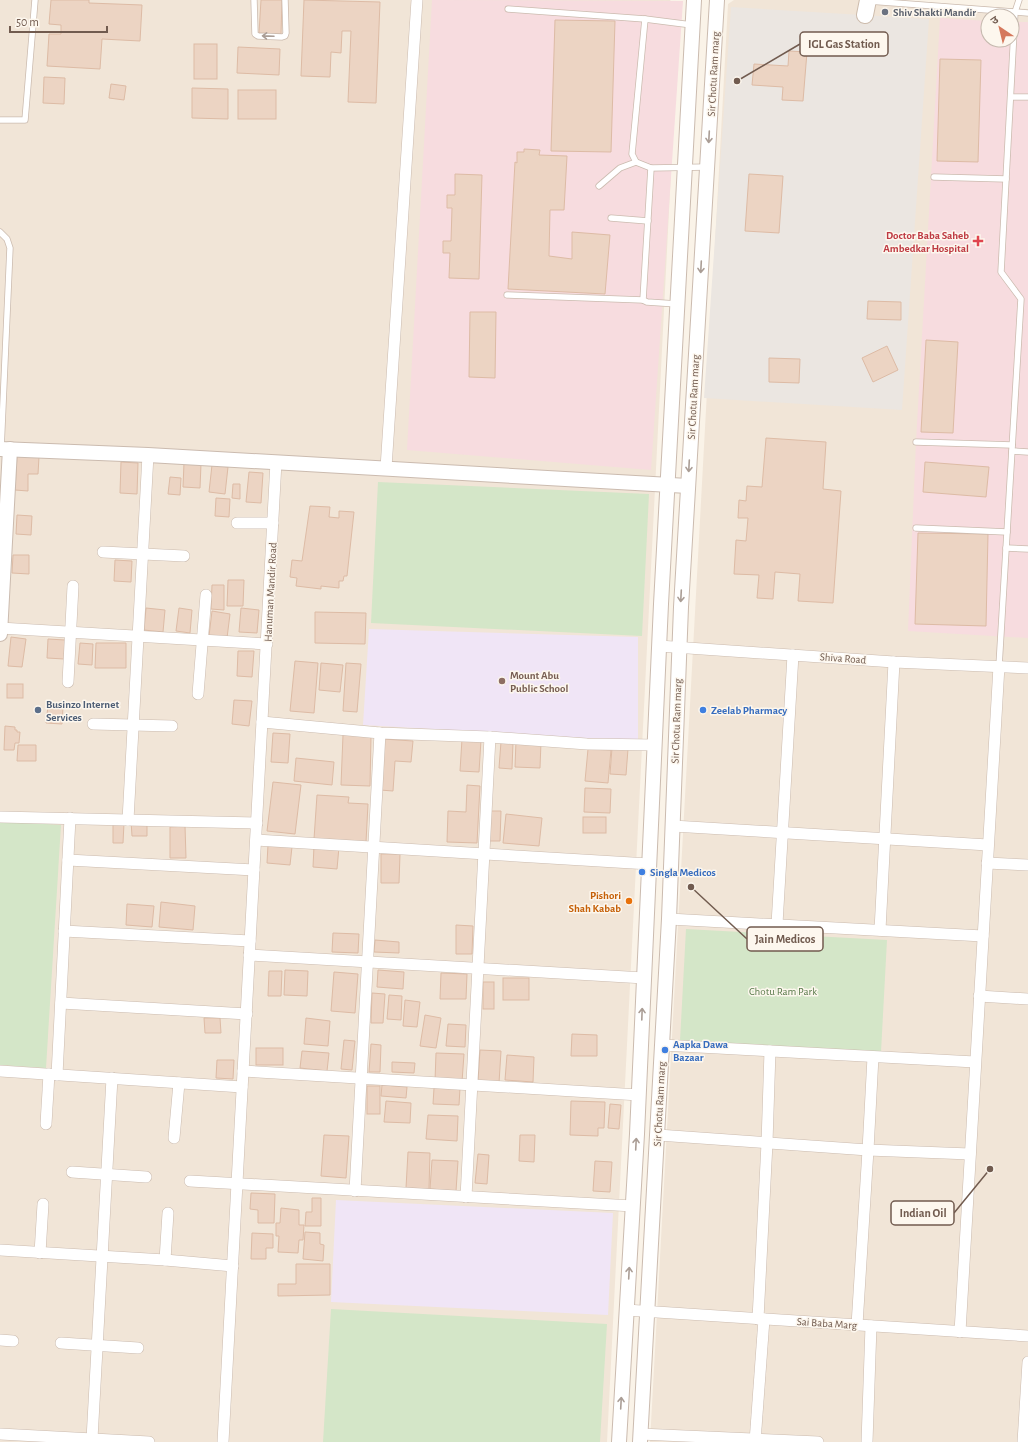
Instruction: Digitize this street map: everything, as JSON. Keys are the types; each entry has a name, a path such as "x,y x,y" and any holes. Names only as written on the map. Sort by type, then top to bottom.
{"street":[{"path":"386,468 417,0"},
{"name":"Sir Chotu Ram marg","path":"618,1442 639,1095 667,484 694,0"},
{"name":"Sir Chotu Ram marg","path":"640,1438 669,919 679,647 717,0"},
{"path":"0,634 4,449 148,455 688,486"},
{"path":"128,820 148,455"},
{"name":"Hanuman Mandir Road","path":"223,1442 276,462"},
{"path":"237,523 273,523"},
{"path":"103,552 184,556"},
{"path":"68,682 73,586"},
{"path":"198,694 206,594"},
{"path":"0,621 70,632 267,644"},
{"name":"Shiva Road","path":"659,646 894,662 1028,668"},
{"path":"777,924 793,655"},
{"path":"880,930 894,662"},
{"path":"960,1332 999,666"},
{"path":"262,722 380,734 490,737 587,744 655,745"},
{"path":"93,724 172,726"},
{"path":"355,1190 380,734"},
{"path":"466,1197 490,737"},
{"path":"0,817 257,823"},
{"path":"46,1124 53,1074 60,1003 70,818"},
{"path":"673,826 988,845"},
{"path":"256,840 374,846 649,864"},
{"path":"68,860 254,870"},
{"path":"987,863 1028,865"},
{"path":"669,919 983,936"},
{"path":"64,931 250,941"},
{"path":"249,955 644,978"},
{"path":"979,996 1028,999"},
{"path":"60,1003 247,1014"},
{"path":"662,1045 976,1062"},
{"path":"756,1441 770,1051"},
{"path":"857,1325 873,1057"},
{"path":"0,1071 242,1087"},
{"path":"243,1072 639,1095"},
{"path":"92,1439 112,1078"},
{"path":"174,1138 179,1083"},
{"path":"658,1135 868,1150 970,1154"},
{"path":"72,1172 146,1177"},
{"path":"190,1182 633,1206"},
{"path":"40,1253 43,1204"},
{"path":"165,1260 168,1213"},
{"path":"0,1250 165,1260 232,1266"},
{"name":"Sai Baba Marg","path":"626,1310 1028,1336"},
{"path":"867,1442 871,1326"},
{"path":"0,1340 13,1340"},
{"path":"61,1343 138,1348"},
{"path":"1023,1442 1028,1362"},
{"path":"0,1434 149,1442"},
{"path":"640,1438 818,1442"}],"lane":[{"path":"0,120 25,120 35,0"},
{"path":"254,0 255,34 258,36 282,37 285,36 286,33 285,0"},
{"path":"865,5 980,10"},
{"path":"508,9 644,19 693,25"},
{"path":"644,19 632,154 636,162 650,168 685,166 708,167"},
{"path":"999,666 1021,299 1001,272 1013,48"},
{"path":"1011,97 1028,97"},
{"path":"600,186 620,168 636,162"},
{"path":"643,300 650,168"},
{"path":"934,177 1006,179"},
{"path":"611,218 648,221"},
{"path":"0,232 7,239 10,248 1,408 4,449"},
{"path":"507,295 643,300 647,302 677,304"},
{"path":"916,442 1012,448 1028,452"},
{"path":"916,528 1007,532"},
{"path":"1006,548 1028,549"}],"shaded area":[{"path":"0,0 670,0 679,12 607,1442 0,1442"},
{"path":"432,0 683,1 651,470 407,450"},
{"path":"734,0 876,0 1011,8 980,8 980,48 1020,48 1020,9 1028,9 1028,1442 650,1442 728,4"},
{"path":"731,7 929,19 902,410 704,398"},
{"name":"Doctor Baba Saheb Ambedkar Hospital","path":"940,18 980,20 980,48 1020,48 1020,22 1028,22 1028,638 908,631 916,442"},
{"name":"Mount Abu Public School","path":"369,629 638,637 638,741 363,725"},
{"path":"336,1200 613,1213 608,1315 331,1302"}],"green space":[{"path":"378,482 649,494 642,636 371,623"},
{"path":"0,821 61,825 46,1068 0,1065"},
{"name":"Chotu Ram Park","path":"686,929 887,940 881,1052 680,1041"},
{"path":"331,1309 607,1324 600,1442 323,1442"}],"building":[{"path":"51,0 89,0 89,3 142,5 140,41 102,39 100,69 47,66 49,34 61,34 61,25 49,24"},
{"path":"261,0 282,0 281,34 259,33"},
{"path":"304,0 380,2 376,103 348,102 351,31 342,31 341,53 331,52 330,77 301,76"},
{"path":"555,20 615,21 611,152 551,151"},
{"path":"194,44 217,44 217,79 194,79"},
{"path":"238,47 280,49 279,75 237,73"},
{"path":"789,51 807,52 803,101 782,100 783,87 752,85 754,64 788,66"},
{"path":"940,59 981,60 978,162 937,161"},
{"path":"44,77 65,78 64,104 43,103"},
{"path":"111,84 126,86 124,100 109,98"},
{"path":"192,88 228,89 228,119 192,118"},
{"path":"238,90 276,90 276,119 238,119"},
{"path":"524,149 540,150 539,155 567,156 564,210 550,210 549,256 572,259 572,232 610,235 605,294 508,289 515,162 517,163 517,152 524,152"},
{"path":"455,174 482,175 479,279 449,278 450,253 443,253 443,241 451,241 452,208 447,208 447,195 455,195"},
{"path":"749,174 783,176 779,233 745,231"},
{"path":"868,301 901,302 901,320 867,319"},
{"path":"470,312 496,312 495,378 469,377"},
{"path":"926,340 958,342 953,433 921,432"},
{"path":"887,346 898,370 873,382 862,358"},
{"path":"769,358 800,359 799,383 769,382"},
{"path":"766,438 826,442 823,489 841,491 833,603 798,601 800,574 775,572 773,599 757,598 759,575 734,574 736,540 746,541 748,518 738,518 739,500 746,501 747,486 762,487"},
{"path":"17,456 39,457 38,474 28,474 28,491 15,490"},
{"path":"121,462 138,463 137,494 120,493"},
{"path":"925,462 989,467 986,497 923,492"},
{"path":"184,463 201,464 200,488 183,487"},
{"path":"212,465 228,467 225,494 209,492"},
{"path":"249,472 263,473 261,503 246,502"},
{"path":"170,477 181,478 180,495 168,494"},
{"path":"233,484 240,484 240,499 232,498"},
{"path":"216,498 230,499 229,517 215,516"},
{"path":"310,506 330,507 329,517 339,518 339,511 354,512 347,576 344,576 343,581 339,581 339,588 321,586 321,589 296,586 297,578 290,577 292,560 302,561"},
{"path":"17,515 32,516 31,535 16,534"},
{"path":"918,533 988,534 986,626 915,624"},
{"path":"13,555 29,555 29,574 12,573"},
{"path":"115,560 132,561 131,582 114,581"},
{"path":"228,580 244,580 243,606 227,606"},
{"path":"212,585 224,585 224,610 211,609"},
{"path":"146,608 165,610 163,632 144,630"},
{"path":"179,608 192,610 190,633 176,631"},
{"path":"241,608 259,610 257,633 239,632"},
{"path":"212,611 230,614 227,638 209,636"},
{"path":"315,612 366,613 365,644 315,643"},
{"path":"11,637 26,639 22,667 8,666"},
{"path":"48,639 65,640 64,659 47,658"},
{"path":"80,643 93,644 92,665 78,664"},
{"path":"96,643 126,643 126,668 95,668"},
{"path":"238,651 254,651 252,677 237,676"},
{"path":"295,661 318,663 314,713 290,711"},
{"path":"321,663 343,665 340,692 319,690"},
{"path":"346,663 361,664 357,712 343,711"},
{"path":"7,684 23,684 23,698 7,698"},
{"path":"234,700 252,701 249,726 232,724"},
{"path":"48,706 63,707 62,724 46,723"},
{"path":"5,726 15,727 17,732 20,732 19,743 15,743 14,750 4,750"},
{"path":"273,733 290,734 288,763 271,762"},
{"path":"343,735 371,736 370,786 341,785"},
{"path":"383,739 413,741 411,762 395,761 393,791 380,790"},
{"path":"462,739 481,740 479,772 460,771"},
{"path":"516,741 541,742 540,768 515,767"},
{"path":"501,742 513,743 512,769 499,768"},
{"path":"18,745 36,745 36,761 17,761"},
{"path":"612,748 628,749 626,775 610,774"},
{"path":"588,749 611,750 608,783 585,781"},
{"path":"296,758 334,762 332,785 294,781"},
{"path":"273,782 301,785 295,834 267,831"},
{"path":"467,785 480,786 477,843 447,842 448,811 466,812"},
{"path":"585,788 611,789 610,813 584,812"},
{"path":"317,795 349,797 348,803 368,804 366,842 314,839"},
{"path":"489,811 501,811 500,841 488,841"},
{"path":"506,814 542,818 539,846 503,843"},
{"path":"583,817 606,817 606,833 583,833"},
{"path":"131,821 147,821 147,836 132,836"},
{"path":"113,823 124,823 123,843 113,843"},
{"path":"185,826 186,858 170,858 170,827"},
{"path":"268,845 292,847 290,865 267,863"},
{"path":"314,846 339,847 337,869 313,867"},
{"path":"381,854 400,854 399,883 381,883"},
{"path":"161,902 195,906 193,930 159,927"},
{"path":"127,904 154,906 152,927 126,925"},
{"path":"456,925 473,926 472,954 456,954"},
{"path":"333,933 359,934 358,953 332,952"},
{"path":"375,940 399,942 399,953 374,952"},
{"path":"285,970 308,971 307,996 284,995"},
{"path":"378,970 404,972 403,989 377,987"},
{"path":"269,971 282,971 281,996 268,996"},
{"path":"334,972 358,974 355,1013 331,1011"},
{"path":"441,973 467,974 466,999 440,999"},
{"path":"503,978 529,978 529,1000 503,1000"},
{"path":"483,982 494,982 494,1009 483,1009"},
{"path":"372,993 385,994 383,1023 371,1023"},
{"path":"389,995 402,996 401,1020 387,1019"},
{"path":"405,1000 420,1002 417,1027 403,1026"},
{"path":"425,1015 441,1018 436,1048 420,1046"},
{"path":"204,1018 220,1018 221,1033 205,1033"},
{"path":"306,1018 330,1021 328,1046 304,1044"},
{"path":"448,1024 466,1025 465,1047 446,1046"},
{"path":"572,1034 597,1035 597,1056 571,1056"},
{"path":"344,1040 355,1041 352,1070 341,1069"},
{"path":"371,1044 381,1045 380,1072 369,1072"},
{"path":"256,1048 283,1048 283,1065 256,1065"},
{"path":"480,1050 501,1051 499,1083 478,1081"},
{"path":"302,1051 329,1053 327,1071 300,1068"},
{"path":"436,1053 464,1054 462,1082 435,1081"},
{"path":"507,1055 534,1057 533,1082 505,1080"},
{"path":"217,1060 234,1060 233,1079 216,1078"},
{"path":"392,1062 415,1063 414,1073 392,1072"},
{"path":"382,1085 407,1087 406,1098 381,1096"},
{"path":"367,1086 380,1086 380,1114 367,1114"},
{"path":"434,1088 460,1088 459,1105 433,1104"},
{"path":"386,1101 411,1103 410,1123 384,1122"},
{"path":"571,1101 605,1102 604,1128 598,1128 598,1136 570,1135"},
{"path":"610,1104 621,1105 619,1129 608,1128"},
{"path":"428,1115 458,1116 457,1141 426,1139"},
{"path":"324,1135 349,1136 346,1178 321,1176"},
{"path":"520,1135 535,1135 534,1162 519,1161"},
{"path":"408,1152 430,1153 429,1189 406,1188"},
{"path":"478,1154 489,1155 487,1184 475,1183"},
{"path":"432,1160 458,1161 456,1191 430,1189"},
{"path":"595,1161 612,1162 610,1192 593,1191"},
{"path":"251,1193 275,1194 274,1223 258,1223 258,1210 250,1209"},
{"path":"312,1198 321,1198 321,1226 305,1226 306,1212 312,1212"},
{"path":"281,1208 299,1210 299,1225 304,1225 303,1240 299,1240 298,1253 278,1252 279,1236 276,1236 276,1223 280,1223"},
{"path":"305,1232 320,1233 320,1244 324,1245 323,1261 303,1259"},
{"path":"252,1233 273,1234 273,1248 266,1248 266,1259 251,1259"},
{"path":"296,1264 330,1264 330,1295 278,1296 278,1284 296,1284"}],"place":[{"name":"Shiv Shakti Mandir","path":"885,12"},
{"name":"IGL Gas Station","path":"737,81"},
{"name":"Doctor Baba Saheb Ambedkar Hospital","path":"978,241"},
{"name":"Mount Abu Public School","path":"502,681"},
{"name":"Businzo Internet Services","path":"38,710"},
{"name":"Zeelab Pharmacy","path":"703,710"},
{"name":"Singla Medicos","path":"642,872"},
{"name":"Jain Medicos","path":"691,887"},
{"name":"Pishori Shah Kabab","path":"629,901"},
{"name":"Aapka Dawa Bazaar","path":"665,1050"},
{"name":"Indian Oil","path":"990,1169"}]}
